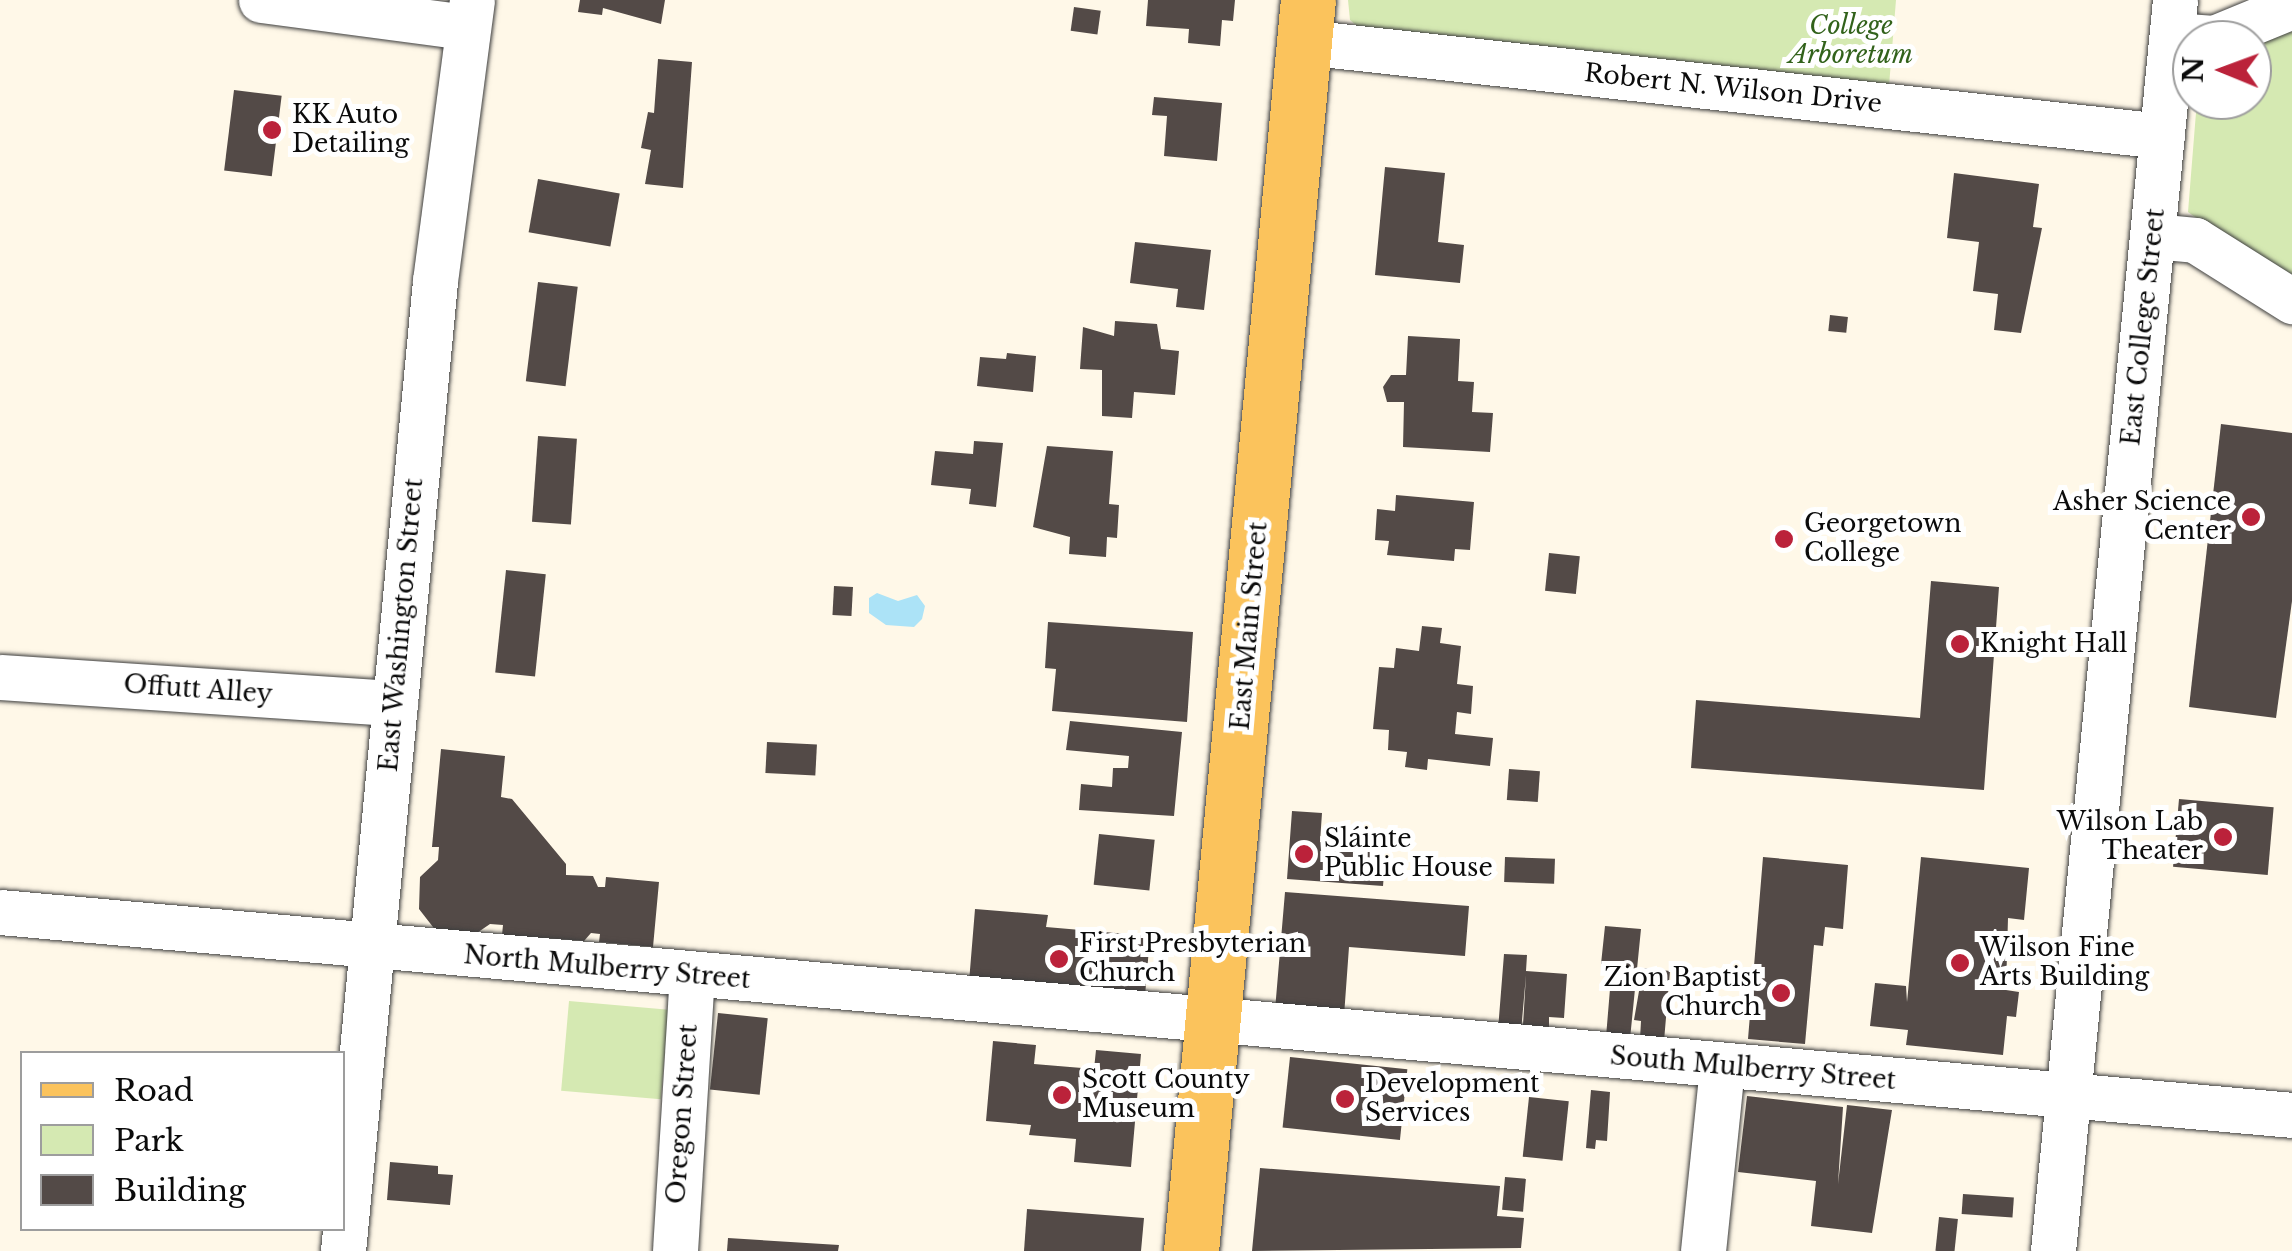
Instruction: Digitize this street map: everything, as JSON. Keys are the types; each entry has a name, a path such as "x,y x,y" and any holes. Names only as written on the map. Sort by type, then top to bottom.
{"main road":[{"name":"East Main Street","path":"1192,1251 1306,21"}],"street":[{"path":"261,0 470,14"},
{"path":"2173,18 2214,38 2292,6"},
{"name":"East Washington Street","path":"344,1251 435,280 470,14"},
{"name":"East College Street","path":"2053,1251 2173,18"},
{"name":"Robert N. Wilson Drive","path":"1306,21 2162,136"},
{"path":"2153,236 2195,240 2292,301"},
{"name":"Offutt Alley","path":"0,677 395,703"},
{"name":"North Mulberry Street","path":"0,912 1214,1023"},
{"name":"Oregon Street","path":"674,1251 692,976"},
{"name":"South Mulberry Street","path":"1214,1023 2292,1116"},
{"path":"1703,1251 1722,1066"}],"green space":[{"name":"College Arboretum","path":"1348,0 1896,0 1889,86 1363,31 1350,20"},
{"path":"2292,19 2292,286 2188,212 2195,120 2272,120 2272,30"},
{"path":"569,1001 669,1010 661,1099 561,1091"}],"water":[{"path":"877,593 898,601 917,595 925,606 922,619 914,627 886,625 869,613 869,598"}],"building":[{"path":"580,0 665,0 661,24 603,8 602,15 578,12"},
{"path":"1148,0 1235,0 1233,21 1222,20 1220,46 1188,43 1189,29 1146,26"},
{"path":"1074,7 1101,11 1097,35 1071,31"},
{"path":"658,59 692,62 683,188 645,184 651,150 641,148 648,112 654,113"},
{"path":"234,90 282,96 272,176 224,170"},
{"path":"1154,97 1222,103 1217,161 1164,156 1167,116 1152,115"},
{"path":"1385,167 1445,173 1438,242 1464,245 1460,283 1375,275"},
{"path":"1954,173 2039,184 2033,227 2042,228 2021,333 1994,330 1998,294 1973,291 1979,242 1947,238"},
{"path":"538,179 620,193 610,247 529,232"},
{"path":"1135,242 1211,250 1204,310 1176,307 1178,289 1130,283"},
{"path":"538,282 578,287 566,386 526,381"},
{"path":"1830,315 1848,317 1846,333 1828,331"},
{"path":"1115,321 1157,324 1161,349 1179,351 1175,395 1134,392 1132,418 1102,416 1102,370 1080,369 1083,327 1114,336"},
{"path":"1408,336 1460,339 1458,381 1474,382 1472,412 1493,413 1490,452 1403,447 1404,402 1387,402 1383,387 1391,375 1406,375"},
{"path":"1007,353 1036,356 1033,392 977,386 980,357 1006,359"},
{"name":"Asher Science Center","path":"2221,424 2292,433 2292,601 2276,718 2189,707"},
{"path":"538,436 577,439 571,525 532,522"},
{"path":"974,441 1003,443 996,507 969,504 971,489 931,485 935,451 973,454"},
{"path":"1047,446 1113,451 1109,504 1119,505 1117,538 1107,537 1106,557 1069,554 1070,537 1033,527"},
{"path":"1396,495 1474,502 1470,550 1455,549 1454,561 1387,555 1389,541 1375,540 1377,509 1395,511"},
{"path":"1549,553 1580,556 1576,594 1545,591"},
{"path":"506,570 546,574 535,677 495,672"},
{"name":"Knight Hall","path":"1931,581 1999,587 1984,790 1691,768 1696,700 1920,718"},
{"path":"834,586 853,587 851,616 832,615"},
{"path":"1048,622 1193,632 1187,722 1052,711 1056,669 1045,668"},
{"path":"1422,626 1442,628 1440,643 1461,646 1457,684 1473,686 1471,714 1457,712 1455,734 1493,738 1490,766 1428,759 1427,770 1405,767 1407,752 1388,750 1389,730 1373,729 1379,667 1394,668 1396,648 1419,651"},
{"path":"1070,721 1182,732 1174,816 1079,810 1081,784 1112,787 1113,768 1128,768 1129,756 1066,750"},
{"path":"767,742 817,745 815,776 765,773"},
{"path":"441,749 505,756 501,797 512,799 566,864 566,875 593,876 598,887 605,887 606,877 659,882 653,947 599,942 600,934 591,933 584,941 502,935 503,925 490,924 471,937 440,936 419,909 420,877 438,860 439,847 432,847"},
{"path":"1509,769 1540,771 1538,802 1507,800"},
{"name":"Wilson Lab Theater","path":"2179,799 2274,807 2268,875 2173,867"},
{"path":"1292,811 1322,813 1320,842 1372,846 1371,860 1385,861 1383,886 1287,879"},
{"path":"1099,834 1155,840 1149,891 1094,885"},
{"path":"1505,857 1555,859 1554,884 1504,882"},
{"name":"Zion Baptist Church","path":"1763,857 1848,865 1843,929 1825,927 1823,946 1814,945 1805,1044 1748,1039"},
{"name":"Wilson Fine Arts Building","path":"1921,857 2029,868 2024,920 2008,918 2006,990 2019,992 2016,1017 2007,1016 2003,1055 1906,1045 1908,1030 1870,1026 1875,983 1906,986 1907,1002"},
{"path":"1285,892 1469,906 1465,956 1349,947 1344,1016 1275,1010"},
{"name":"First Presbyterian Church","path":"975,909 1048,915 1046,927 1150,936 1145,996 969,982"},
{"path":"1605,926 1641,929 1630,1039 1606,1037 1612,965 1601,964"},
{"path":"1504,954 1527,955 1526,971 1567,974 1564,1018 1549,1017 1549,1027 1523,1025 1526,975 1521,1032 1498,1030"},
{"path":"1643,968 1670,971 1664,1041 1640,1039 1641,1021 1634,1020"},
{"path":"718,1013 768,1018 760,1095 710,1090"},
{"name":"Scott County Museum","path":"993,1041 1036,1045 1034,1064 1094,1069 1096,1050 1141,1054 1131,1167 1074,1162 1076,1139 1029,1135 1031,1125 986,1121"},
{"name":"Development Services","path":"1290,1057 1407,1069 1400,1140 1283,1128"},
{"path":"1591,1090 1610,1092 1607,1141 1596,1140 1595,1149 1586,1148"},
{"path":"1747,1096 1843,1107 1838,1184 1847,1105 1892,1110 1872,1233 1811,1226 1816,1181 1738,1172"},
{"path":"1529,1097 1569,1101 1563,1161 1523,1157"},
{"path":"390,1162 438,1166 438,1174 453,1175 450,1205 387,1200"},
{"path":"1260,1168 1500,1186 1497,1216 1524,1218 1521,1248 1252,1251"},
{"path":"1505,1177 1526,1179 1523,1212 1502,1210"},
{"path":"1963,1194 2014,1198 2012,1218 1962,1214"},
{"path":"1027,1209 1144,1218 1141,1251 1024,1251"},
{"path":"1939,1217 1958,1219 1955,1251 1935,1251"},
{"path":"728,1238 839,1245 838,1251 727,1251"}],"place":[{"name":"KK Auto Detailing","path":"272,130"},
{"name":"Asher Science Center","path":"2251,517"},
{"name":"Georgetown College","path":"1784,539"},
{"name":"Knight Hall","path":"1960,644"},
{"name":"Wilson Lab Theater","path":"2223,837"},
{"name":"Sláinte Public House","path":"1304,854"},
{"name":"First Presbyterian Church","path":"1059,959"},
{"name":"Wilson Fine Arts Building","path":"1960,963"},
{"name":"Zion Baptist Church","path":"1781,993"},
{"name":"Scott County Museum","path":"1062,1095"},
{"name":"Development Services","path":"1345,1099"}]}
